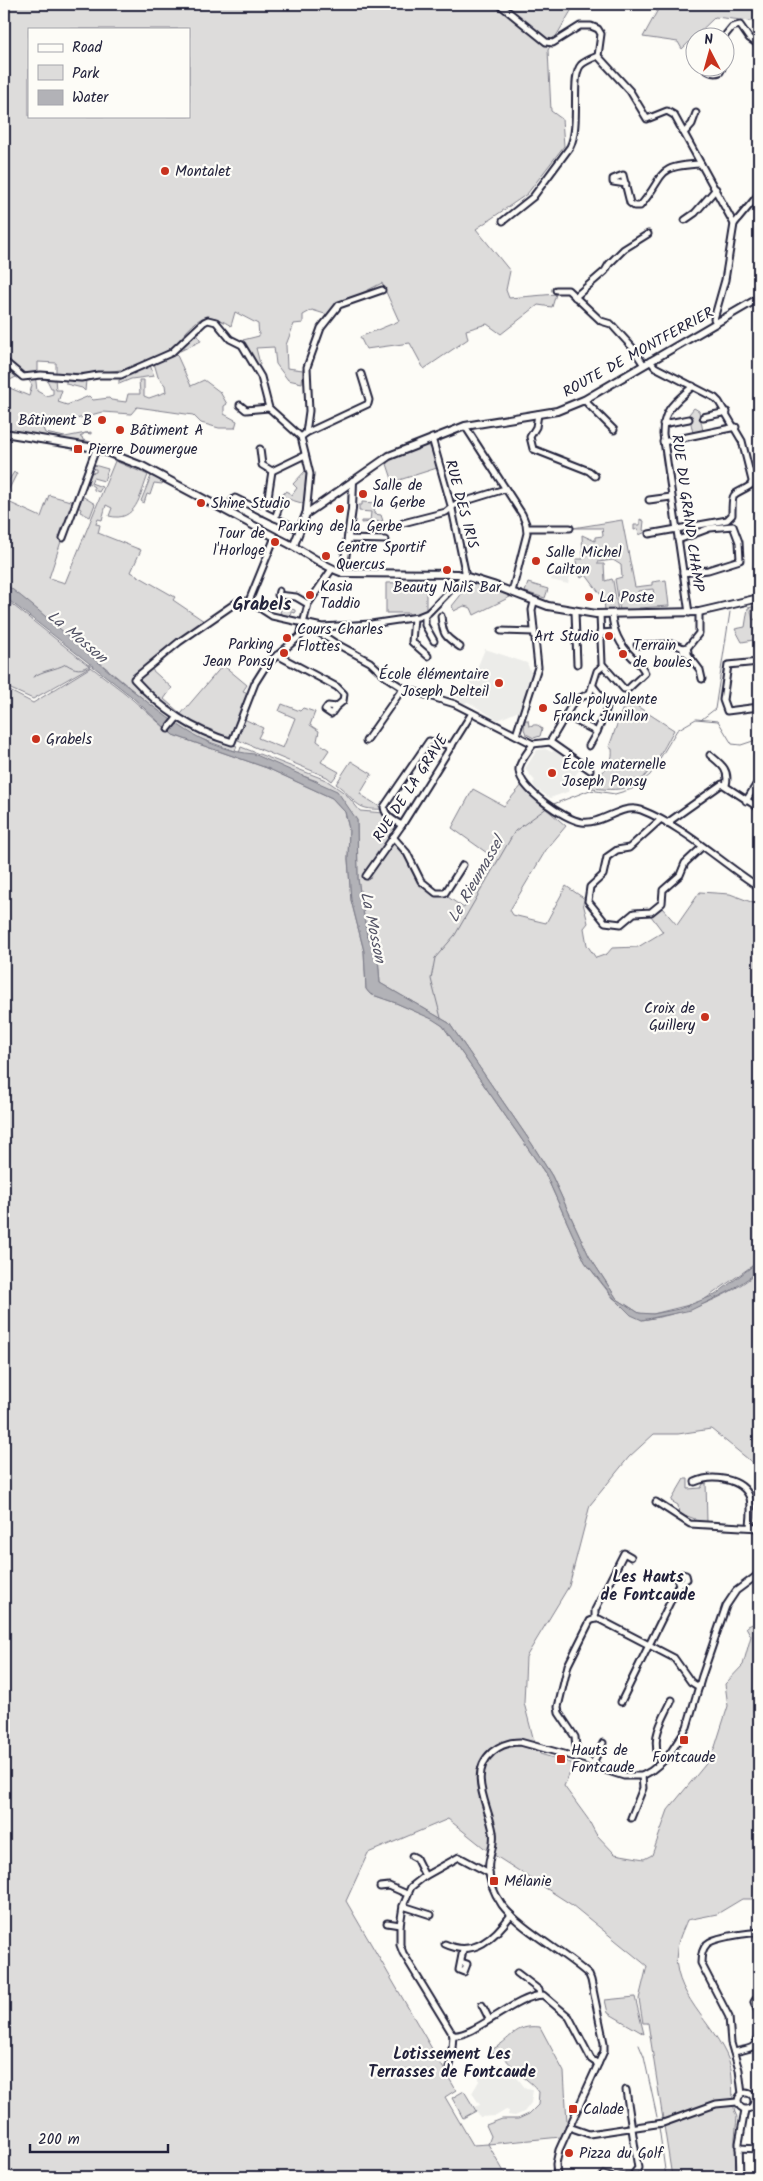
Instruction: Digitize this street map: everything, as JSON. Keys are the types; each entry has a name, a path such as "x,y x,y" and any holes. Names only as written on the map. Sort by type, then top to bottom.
{"street":[{"path":"499,4 546,42 553,43 580,26 591,26 598,29 601,34 598,56"},
{"path":"733,28 736,25 740,25 749,38 759,46"},
{"path":"598,56 630,91 647,119 662,112 670,112 684,133 734,224"},
{"path":"503,220 533,197 570,147 574,139 577,117 576,79 578,71 581,65 598,56"},
{"path":"684,133 692,124 696,113"},
{"path":"626,184 630,203 634,206 640,206 659,176 668,168 678,165 701,164"},
{"path":"685,220 695,213 716,189"},
{"path":"716,322 714,319 726,280 734,224 759,194"},
{"path":"575,297 605,272 609,264 624,249 648,234"},
{"path":"306,433 309,411 308,367 321,328 339,305 382,290"},
{"path":"556,290 568,290 601,321 611,324 647,363 715,398 727,412 742,441 752,485 736,492 732,496 730,518 650,534"},
{"path":"757,299 759,308"},
{"name":"ROUTE DE MONTFERRIER","path":"306,514 389,456 432,438 466,426 557,411 584,400 757,299"},
{"path":"4,361 23,377 41,375 82,378 98,375 121,375 171,353 193,330 208,320 221,325 230,339 242,345 257,370 269,408 301,437 311,478 306,514 294,545"},
{"path":"301,437 368,404 369,400 361,374"},
{"path":"684,394 686,383"},
{"name":"RUE DU GRAND CHAMP","path":"689,613 663,442 663,424 669,410 693,386"},
{"path":"584,400 614,430"},
{"path":"240,405 246,410 269,408"},
{"path":"703,417 727,412"},
{"path":"538,414 536,427 530,437 533,449 589,471 595,476"},
{"path":"663,424 689,419"},
{"path":"466,426 522,514 527,528 512,592"},
{"path":"663,442 736,427"},
{"path":"4,433 96,448 142,466 274,537 294,545 332,569 343,573 437,573 464,576 512,592 534,602 574,612 600,614 699,612 759,598"},
{"name":"RUE DES IRIS","path":"432,438 452,509 462,554 464,576"},
{"path":"63,538 96,448"},
{"path":"260,449 262,465 272,471"},
{"path":"272,471 305,455"},
{"path":"262,512 268,497 272,471"},
{"path":"343,573 353,481"},
{"path":"403,523 452,509 456,504 505,489"},
{"path":"225,509 235,498 300,530"},
{"path":"649,500 671,498"},
{"path":"275,518 279,507"},
{"path":"678,540 710,528 733,526 739,542 740,560 708,570 683,573"},
{"path":"527,528 570,528"},
{"path":"250,601 274,537"},
{"path":"348,539 385,540"},
{"path":"332,569 308,604 304,624 300,636 267,664 255,683 232,742 176,720 150,697 134,679 179,642 236,602 250,601 272,616 304,624 322,627 371,624 414,618 428,613 464,576"},
{"path":"279,591 278,594 302,600 308,604"},
{"path":"516,735 538,667 532,610 534,602"},
{"path":"574,612 577,664"},
{"path":"686,649 699,633 699,612"},
{"path":"600,614 603,666 624,689 628,689 645,672 640,663 631,656 615,632 612,614"},
{"path":"425,615 424,625 434,641"},
{"path":"441,616 442,632 460,647"},
{"path":"414,618 412,642 428,656"},
{"path":"304,624 370,662 386,677 403,688 455,704 533,744 550,742 590,770"},
{"path":"501,631 534,632"},
{"path":"600,633 615,632"},
{"path":"637,645 674,644 686,649 700,670 702,679"},
{"path":"277,655 337,687 344,694 343,701 336,707"},
{"path":"759,662 728,665 723,700 726,711 759,707"},
{"path":"550,742 574,701 588,695 593,686 597,671 603,666"},
{"path":"588,746 597,732 608,705 593,686"},
{"path":"366,741 403,688"},
{"name":"RUE DE LA GRAVE","path":"366,876 402,825 472,713"},
{"path":"566,715 597,732"},
{"path":"168,729 176,720"},
{"path":"402,825 389,817 384,807 429,741 452,746"},
{"path":"533,744 519,771 528,785 550,806 570,819 584,823 597,821 634,808 667,823 759,888"},
{"path":"710,755 724,767 728,776 726,785"},
{"path":"746,801 759,780"},
{"path":"667,823 708,792 722,784 759,808"},
{"path":"660,820 629,848 617,850 607,857 603,875 590,888 588,901 605,922 621,924 636,912 654,911 662,903 663,890 680,875 685,863 702,847"},
{"path":"393,837 407,853 421,881 436,893 445,892 463,865"},
{"path":"695,1482 702,1479 724,1479 732,1481 747,1492 751,1501 750,1526"},
{"path":"656,1502 673,1515 690,1524 759,1528"},
{"path":"595,1619 595,1610 624,1553 631,1557"},
{"path":"557,2177 556,2160 604,2051 604,2044 589,1975 512,1915 494,1891 489,1873 494,1838 480,1775 486,1759 498,1747 512,1742 520,1742 577,1758 616,1774 633,1777 642,1776 661,1763 667,1758 687,1727 698,1687 726,1606 736,1591 758,1578"},
{"path":"621,1702 679,1584"},
{"path":"577,1758 575,1737 559,1712 558,1707 568,1665 590,1621 599,1619 674,1658 698,1687"},
{"path":"661,1763 656,1746 656,1734 672,1700"},
{"path":"593,1763 603,1743"},
{"path":"631,1818 643,1788 642,1776"},
{"path":"412,1856 416,1858 425,1876"},
{"path":"448,2068 451,2062 453,2035 400,1945 400,1925 403,1906 407,1894 415,1883 459,1857 489,1873"},
{"path":"380,1887 389,1886 407,1894"},
{"path":"403,1906 431,1915"},
{"path":"445,1944 463,1950 474,1946 496,1934 512,1915"},
{"path":"387,1922 400,1925"},
{"path":"738,2102 742,2094 729,2017 701,1963 702,1954 708,1943 715,1940 759,1932"},
{"path":"461,1962 463,1950"},
{"path":"517,1973 538,1990 540,1995 565,2012 591,2058 598,2064"},
{"path":"453,2035 461,2035 473,2030 489,2019 540,1995"},
{"path":"759,1999 756,1999 754,2002 759,2014"},
{"path":"482,2005 489,2019"},
{"path":"734,2052 752,2048 757,2043 759,2032"},
{"path":"620,2177 632,2176 638,2168 626,2090"},
{"path":"742,2094 759,2094"},
{"path":"751,2095 753,2106"},
{"path":"569,2128 589,2134 632,2128 664,2123 716,2104 738,2102"},
{"path":"738,2102 741,2108 745,2110"},
{"path":"745,2110 759,2105"},
{"path":"740,2177 739,2148 745,2110"},
{"path":"739,2148 759,2149"},
{"path":"603,2175 611,2177"}],"shaded area":[{"path":"555,565 572,569 568,584 551,580"},
{"name":"École élémentaire Joseph Delteil","path":"485,649 527,663 531,673 519,711 498,720 468,702 462,704 460,699 454,696 472,680"},
{"name":"École maternelle Joseph Ponsy","path":"545,749 552,752 554,750 580,769 574,777 570,776 565,783 570,791 550,798 535,788 533,783 535,781 525,769 537,750"},
{"path":"498,2064 509,2067 526,2089 533,2090 531,2103 524,2112 515,2116 508,2115 509,2111 506,2110 496,2116 480,2117 474,2107 480,2105 472,2093 479,2081 479,2075"}],"green space":[{"path":"4,4 575,4 548,50 551,111 562,119 564,146 527,194 476,229 510,271 506,290 509,298 556,294 552,307 538,305 501,334 487,324 466,330 468,339 424,369 410,343 366,349 360,337 399,321 382,283 338,305 328,315 312,310 303,315 303,323 294,324 286,345 287,368 303,370 302,383 288,380 276,364 274,347 256,348 260,364 256,366 243,340 259,336 258,324 235,312 231,326 213,317 202,318 168,350 142,364 128,368 86,373 56,373 56,363 38,362 38,372 35,373 37,391 46,396 53,394 53,388 42,377 55,378 56,390 62,390 58,402 67,405 89,396 93,400 109,398 126,402 128,394 140,394 139,380 144,380 144,396 149,398 166,392 165,385 158,377 154,363 175,351 191,386 204,380 220,392 227,404 224,406 224,414 237,421 235,428 219,428 201,423 193,415 137,407 131,414 102,412 43,428 45,433 65,437 85,433 80,437 83,440 114,448 118,452 76,441 4,429 4,420 8,412 4,409","holes":["24,374 32,385 29,396 5,386 8,381"]},
{"path":"661,4 759,4 759,22 715,17 704,28 686,28 686,45 682,49 678,42 643,37"},
{"path":"200,327 202,331 197,334 201,341 180,351 177,349"},
{"path":"150,365 154,376 131,379 119,384 119,380"},
{"path":"66,379 86,380 85,391 82,388 66,384"},
{"path":"694,408 699,411 703,431 693,433 689,414"},
{"path":"426,444 432,449 437,468 393,482 386,461"},
{"path":"115,461 148,475 136,506 131,511 118,517 109,516 112,508 106,505 102,520 98,519 96,524 100,525 98,533 141,550 131,572 175,597 173,600 204,621 178,640 132,679 153,702 174,719 171,722 4,583 4,500 41,517 49,495 74,502 49,578 65,583"},
{"path":"94,465 108,469 104,481 93,478 91,483 102,487 99,492 94,490 94,487 87,482 90,473 96,472 96,469 92,469"},
{"path":"307,469 309,473 305,504 288,499 284,509 275,503 286,491 292,495 297,488 293,484"},
{"path":"14,472 17,473 4,499 4,488"},
{"path":"151,476 164,481 162,484 154,483 150,495 147,494 144,503 141,501"},
{"path":"82,496 95,504 90,517 80,512 81,509 78,507"},
{"path":"362,502 375,503 374,514 381,515 383,521 361,523 361,521 370,521 371,512 359,511 359,505 362,505"},
{"path":"640,519 644,521 643,530 646,532 639,535 638,529 634,530 634,525 640,525"},
{"path":"622,520 635,587 652,585 652,582 666,580 669,606 639,608 639,611 620,611 615,579 622,577 621,565 613,560 598,562 598,564 604,564 605,581 612,579 613,581 618,611 605,611 604,599 586,575 581,578 577,570 576,559 583,559 582,535 595,541 595,537 603,536 602,528 573,528","holes":["653,589 654,594 639,598 638,591"]},
{"path":"469,580 512,596 474,615 471,608 464,606 454,611 452,606"},
{"path":"426,582 426,611 409,616 409,613 386,613 386,583"},
{"path":"528,583 548,589 545,598 525,592"},
{"path":"4,598 91,666 33,699 4,686"},
{"path":"759,605 759,608 753,608 751,611 753,620 759,617 759,639 742,642 735,629 745,627 748,608"},
{"path":"285,607 295,610 295,613 291,612 290,618 280,614 281,608 285,609"},
{"path":"223,665 247,685 243,691 248,693 237,723 229,736 217,735 192,725 155,697 137,679 150,668 172,688 164,699 181,714"},
{"path":"91,667 125,693 173,735 267,768 332,798 345,812 349,829 348,859 351,900 364,951 366,989 370,994 433,1019 443,1026 545,1173 585,1262 613,1298 642,1320 674,1314 704,1304 733,1290 759,1271 759,1468 711,1429 678,1434 654,1434 629,1457 590,1505 569,1586 526,1657 524,1703 534,1741 540,1754 574,1764 564,1786 588,1819 596,1834 615,1854 644,1859 652,1855 668,1810 705,1765 715,1747 728,1706 725,1684 743,1665 751,1636 746,1627 759,1621 759,1899 742,1899 717,1914 687,1920 677,1949 677,1965 680,1980 695,2007 722,2047 731,2068 734,2106 737,2117 735,2138 736,2177 672,2177 648,2023 643,2023 639,1999 647,1966 572,1905 488,1851 448,1819 368,1853 346,1901 456,2090 445,2097 473,2145 488,2144 507,2177 4,2177 4,688 33,703"},
{"path":"626,699 674,730 655,763 636,784 619,789 590,788 586,783 605,770 611,761 612,749 609,747"},
{"path":"282,704 300,711 303,708 315,712 310,725 319,731 317,741 329,750 321,762 339,772 332,781 327,777 238,740 242,718 263,728 258,738 283,748 295,718 279,711"},
{"path":"525,720 528,720 529,726 536,725 542,729 540,736 534,738 526,734 524,729"},
{"path":"176,721 202,735 237,746 235,751 193,736 175,724"},
{"path":"241,747 326,780 346,794 360,811 384,813 387,818 398,826 396,837 406,846 423,880 464,908 494,858 452,828 473,789 504,806 523,784 544,807 566,826 546,850 510,910 513,915 546,923 566,886 585,899 583,903 588,923 584,928 587,945 596,958 607,954 612,948 638,947 663,932 651,916 662,908 677,925 700,892 730,894 759,905 759,1261 701,1302 653,1314 644,1314 639,1313 617,1299 589,1256 552,1176 449,1023 380,983 378,957 367,935 358,879 357,820 317,781 239,753"},
{"path":"351,761 372,774 360,794 383,809 360,806 336,784"},
{"path":"684,1479 688,1479 688,1489 701,1488 706,1482 707,1522 694,1521 695,1519 687,1516 685,1519 679,1515 678,1505 671,1501"},
{"path":"635,1997 644,2034 608,2013 605,2000"},
{"path":"540,2027 564,2072 567,2122 561,2137 488,2144 491,2136 486,2125 502,2119 518,2119 529,2114 538,2105 539,2092 504,2057 497,2052 492,2053 491,2050 518,2030"},
{"path":"464,2091 476,2111 463,2118 452,2098"}],"water":[{"name":"La Mosson","path":"4,583 124,683 180,726 207,742 237,752 254,754 337,791 357,820 358,879 367,935 378,957 380,983 449,1023 552,1176 589,1256 617,1299 639,1313 653,1314 679,1309 715,1295 759,1261 759,1271 730,1291 691,1310 642,1320 631,1315 614,1298 585,1262 545,1173 443,1026 396,1003 370,994 366,989 364,951 351,900 348,859 349,829 345,812 332,798 267,768 173,735 131,696 6,598 4,596"}],"waterway":[{"path":"702,719 715,709 730,612"},
{"path":"33,677 66,664 78,669 85,668 91,664"},
{"name":"Le Rieumassel","path":"551,805 590,790 615,794 632,789 650,775 677,730 696,719 718,721 732,744 741,745 759,739"},
{"name":"Le Rieumassel","path":"441,1018 431,979 435,958 455,935 515,831 548,807"},
{"path":"639,2045 644,2057 657,2117"},
{"path":"659,2127 666,2177"}],"place":[{"name":"Montalet","path":"165,171"},
{"name":"Bâtiment B","path":"102,420"},
{"name":"Bâtiment A","path":"120,430"},
{"name":"Pierre Doumergue","path":"78,449"},
{"name":"Salle de la Gerbe","path":"363,494"},
{"name":"Shine Studio","path":"201,503"},
{"name":"Parking de la Gerbe","path":"340,509"},
{"name":"Tour de l'Horloge","path":"275,542"},
{"name":"Centre Sportif Quercus","path":"326,556"},
{"name":"Salle Michel Cailton","path":"536,561"},
{"name":"Beauty Nails Bar","path":"447,570"},
{"name":"Kasia Taddio","path":"310,595"},
{"name":"La Poste","path":"589,597"},
{"name":"Art Studio","path":"609,636"},
{"name":"Cours Charles Flottes","path":"287,638"},
{"name":"Parking Jean Ponsy","path":"284,653"},
{"name":"Terrain de boules","path":"623,654"},
{"name":"École élémentaire Joseph Delteil","path":"499,683"},
{"name":"Salle polyvalente Franck Junillon","path":"543,708"},
{"name":"Grabels","path":"36,739"},
{"name":"École maternelle Joseph Ponsy","path":"552,773"},
{"name":"Croix de Guillery","path":"705,1017"},
{"name":"Fontcaude","path":"684,1740"},
{"name":"Hauts de Fontcaude","path":"561,1759"},
{"name":"Mélanie","path":"494,1881"},
{"name":"Calade","path":"573,2109"},
{"name":"Pizza du Golf","path":"569,2153"}],"district":[{"name":"Grabels","path":"262,604"},
{"name":"Les Hauts de Fontcaude","path":"648,1585"},
{"name":"Lotissement Les Terrasses de Fontcaude","path":"452,2062"}]}
